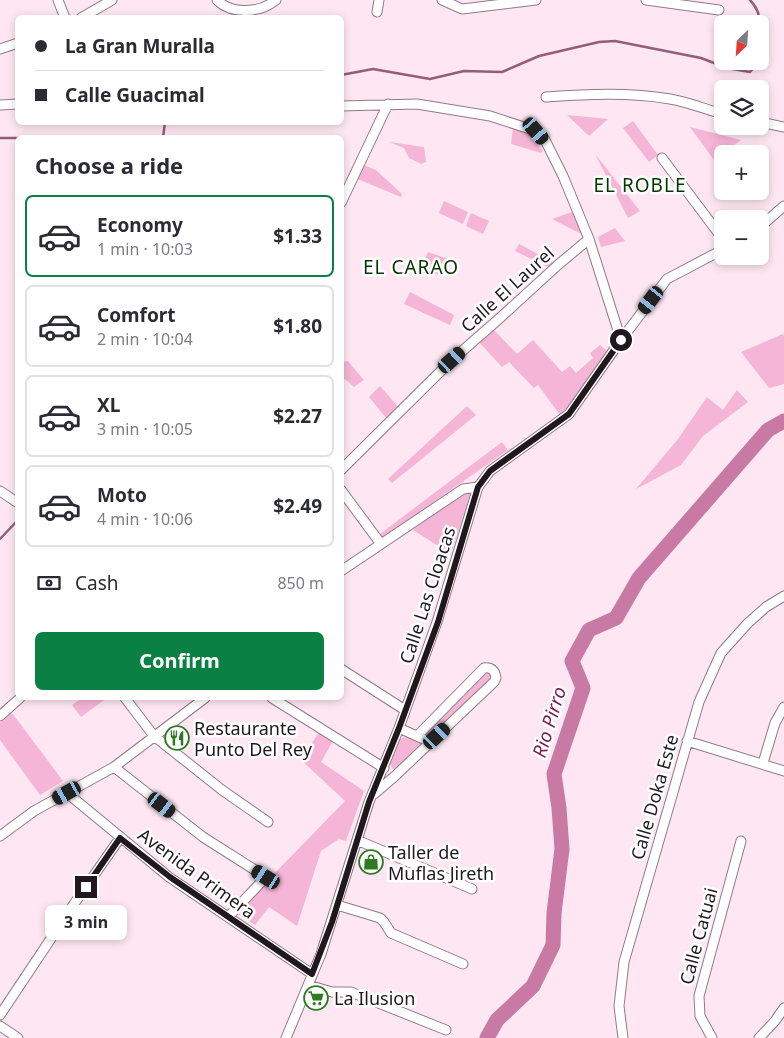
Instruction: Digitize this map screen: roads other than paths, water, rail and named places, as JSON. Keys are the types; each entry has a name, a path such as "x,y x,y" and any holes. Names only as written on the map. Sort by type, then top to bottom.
{"street":[{"path":"58,0 64,15"},
{"path":"86,15 112,0"},
{"path":"217,0 224,8 246,11 260,9 276,0"},
{"path":"377,12 379,0"},
{"path":"442,0 462,9 536,0"},
{"path":"646,0 719,10"},
{"path":"0,49 15,44"},
{"path":"546,97 622,95 670,99 714,112"},
{"path":"0,105 15,104"},
{"path":"344,197 388,104"},
{"path":"344,106 417,104 490,116 536,131 545,140 563,176 589,239 621,340"},
{"path":"769,124 784,127"},
{"path":"662,158 714,227"},
{"path":"769,219 784,206"},
{"name":"Calle El Laurel","path":"344,467 452,360 589,239"},
{"name":"Calle Las Cloacas","path":"286,1038 312,974 337,905 372,796 438,622 478,487 490,471 569,414 667,279 714,254"},
{"path":"344,569 463,489 478,487"},
{"path":"0,491 15,502"},
{"path":"344,494 381,544"},
{"name":"Calle Doka Este","path":"623,1038 619,1006 624,962 699,702 721,654 748,623 766,607 784,596"},
{"path":"372,796 494,682 496,678 494,671 491,668 484,668 417,736"},
{"path":"344,671 406,710"},
{"path":"0,716 18,700"},
{"path":"127,700 154,736 222,790 268,822"},
{"path":"0,836 34,811 114,766 202,700"},
{"path":"275,700 384,768"},
{"path":"763,763 775,723 784,707"},
{"path":"399,728 430,742"},
{"path":"687,741 784,771"},
{"path":"114,766 203,837 266,877 229,916"},
{"name":"Avenida Primera","path":"67,793 170,877 312,974"},
{"path":"0,1015 76,900 120,838"},
{"path":"357,840 472,889"},
{"name":"Calle Catuai","path":"712,1038 700,1016 699,996 741,840"},
{"path":"337,905 380,918 391,933 462,964"},
{"path":"308,984 332,992 351,992 446,1030"},
{"path":"759,1038 784,1008"},
{"path":"0,1026 18,1038"}],"waterway":[{"path":"750,0 758,15"},
{"path":"344,74 373,69 430,79 464,71 502,72 539,56 599,42 615,41 701,58 714,63"},
{"path":"738,70 750,72 752,70"},
{"path":"163,135 165,125"},
{"path":"0,138 15,138"},
{"name":"Rio Pirro","path":"487,1038 497,1020 533,986 553,945 554,913 562,849 554,774 583,688 572,661 589,630 616,618 639,578 768,430 784,421"},
{"path":"0,539 15,523"}],"place":[{"name":"Restaurante Punto Del Rey","path":"177,738"},
{"name":"Taller de Muflas Jireth","path":"371,862"},
{"name":"La Ilusion","path":"316,998"}],"district":[{"name":"EL ROBLE","path":"640,185"},
{"name":"EL CARAO","path":"411,267"}]}
